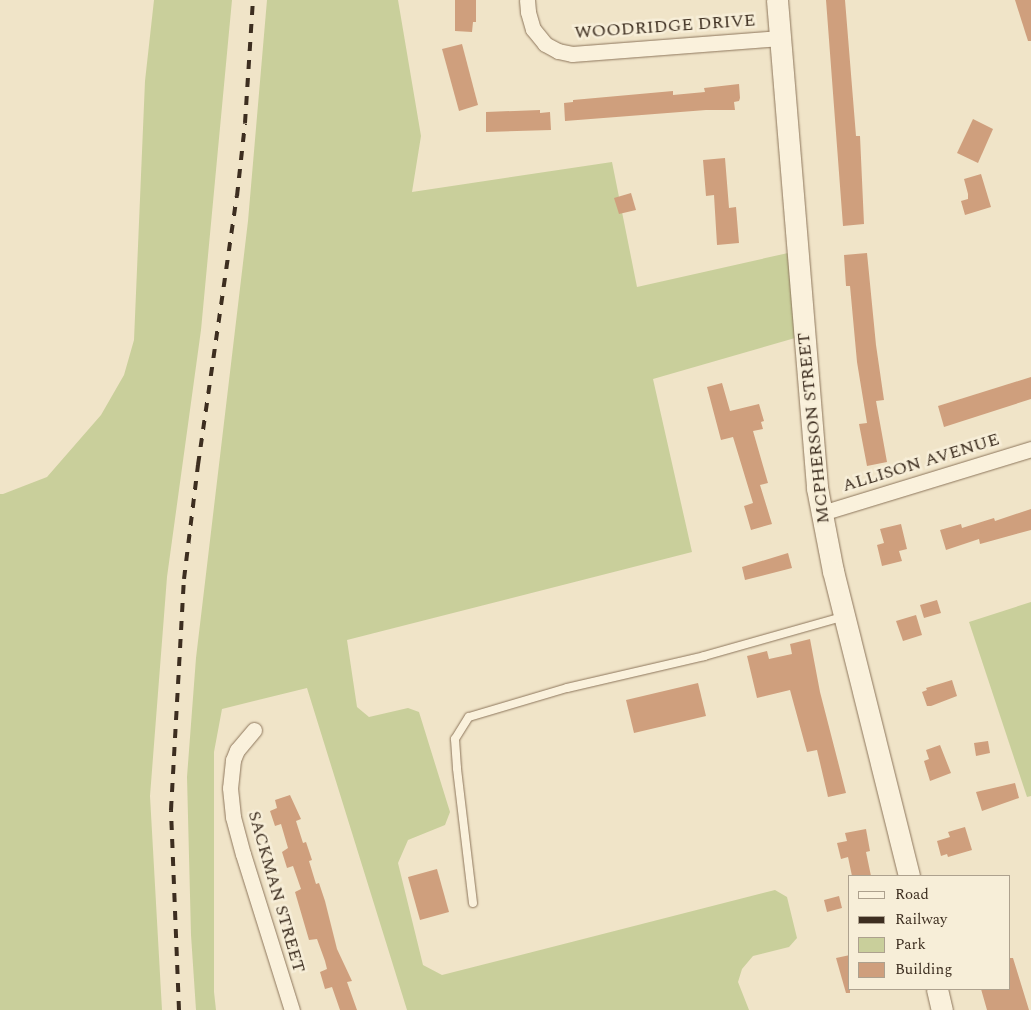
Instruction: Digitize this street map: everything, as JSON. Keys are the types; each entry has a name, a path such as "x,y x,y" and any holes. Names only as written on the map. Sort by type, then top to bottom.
{"street":[{"name":"WOODRIDGE DRIVE","path":"527,0 533,29 545,44 558,51 572,54 780,38"},
{"name":"MCPHERSON STREET","path":"777,0 815,464 822,513 844,617 909,875"},
{"name":"ALLISON AVENUE","path":"822,513 1031,449"},
{"name":"SACKMAN STREET","path":"254,730 236,750 233,760 230,788 233,817 292,1010"},
{"path":"937,990 942,1010"}],"lane":[{"path":"473,903 455,739 469,717 567,688 704,656 844,617"}],"green space":[{"path":"154,0 232,0 201,330 167,577 150,796 162,1010 0,1010 0,494 47,477 101,415 124,375 134,340 145,81"},
{"path":"267,0 398,0 421,136 412,192 612,162 637,287 788,253 795,338 653,379 692,552 347,640 357,707 369,717 408,708 419,712 450,812 445,825 408,840 398,863 423,965 442,975 775,890 787,897 797,938 789,947 753,956 742,969 738,982 749,1010 407,1010 307,688 222,709 214,752 214,992 216,1010 196,1010 191,935 187,777 196,658 248,221"},
{"path":"1031,602 1031,796 1027,797 969,622"}],"building":[{"path":"455,0 476,0 476,22 473,22 472,32 455,31"},
{"path":"826,0 845,0 856,136 860,136 864,224 843,226"},
{"path":"1015,0 1031,0 1031,41 1028,41"},
{"path":"462,44 478,105 459,111 442,49"},
{"path":"739,84 740,98 739,101 734,102 735,110 706,110 565,121 564,103 573,102 573,100 673,91 673,95 705,92 704,88"},
{"path":"540,110 540,113 550,112 551,130 486,132 486,112"},
{"path":"973,119 993,129 978,163 957,153"},
{"path":"725,158 729,208 736,207 739,243 717,245 714,195 706,196 703,160"},
{"path":"981,174 991,207 965,215 961,201 968,199 964,179"},
{"path":"631,193 636,210 619,214 614,198"},
{"path":"867,253 876,345 884,400 876,401 887,462 867,466 859,424 867,423 857,362 850,286 846,286 844,255"},
{"path":"1031,377 1031,399 944,427 938,406"},
{"path":"722,383 730,411 759,404 764,421 761,422 763,429 753,431 768,483 760,485 772,524 751,530 744,506 753,503 733,437 721,440 707,387"},
{"path":"1031,509 1031,530 980,544 979,539 946,550 940,530 961,524 962,528 994,518 995,521"},
{"path":"901,524 907,549 899,551 902,561 882,566 877,545 884,543 880,529"},
{"path":"788,553 792,568 745,580 742,567"},
{"path":"937,600 941,613 924,618 920,605"},
{"path":"916,615 922,635 903,641 896,621"},
{"path":"810,639 820,692 846,793 828,797 817,750 807,752 790,690 757,698 747,656 767,651 769,659 792,654 790,644"},
{"path":"952,680 957,696 927,706 922,692 927,690 926,688"},
{"path":"698,683 706,716 634,733 626,700"},
{"path":"988,741 990,753 976,756 974,743"},
{"path":"940,745 951,773 930,781 924,761 929,759 926,750"},
{"path":"1015,783 1019,798 982,811 976,792"},
{"path":"290,795 301,819 296,821 303,843 306,842 312,860 309,861 316,884 319,883 325,901 337,949 352,981 347,982 357,1010 340,1010 332,987 325,989 320,972 327,969 325,961 317,939 309,940 295,892 301,889 293,866 287,868 282,852 288,848 281,824 275,826 270,811 277,808 275,800"},
{"path":"965,827 972,850 948,857 947,854 941,856 937,841 950,837 948,832"},
{"path":"866,829 870,851 866,852 871,875 852,875 848,857 841,859 837,843 847,841 845,833"},
{"path":"437,869 449,912 420,920 408,877"},
{"path":"839,896 842,908 827,912 824,900"},
{"path":"848,955 848,990 850,990 850,993 846,993 836,958"},
{"path":"1011,958 1013,958 1029,1010 987,1010 981,990 1011,990"}],"railway":[{"path":"179,1010 171,810 184,579 198,465 237,196 245,123 253,0"}]}
